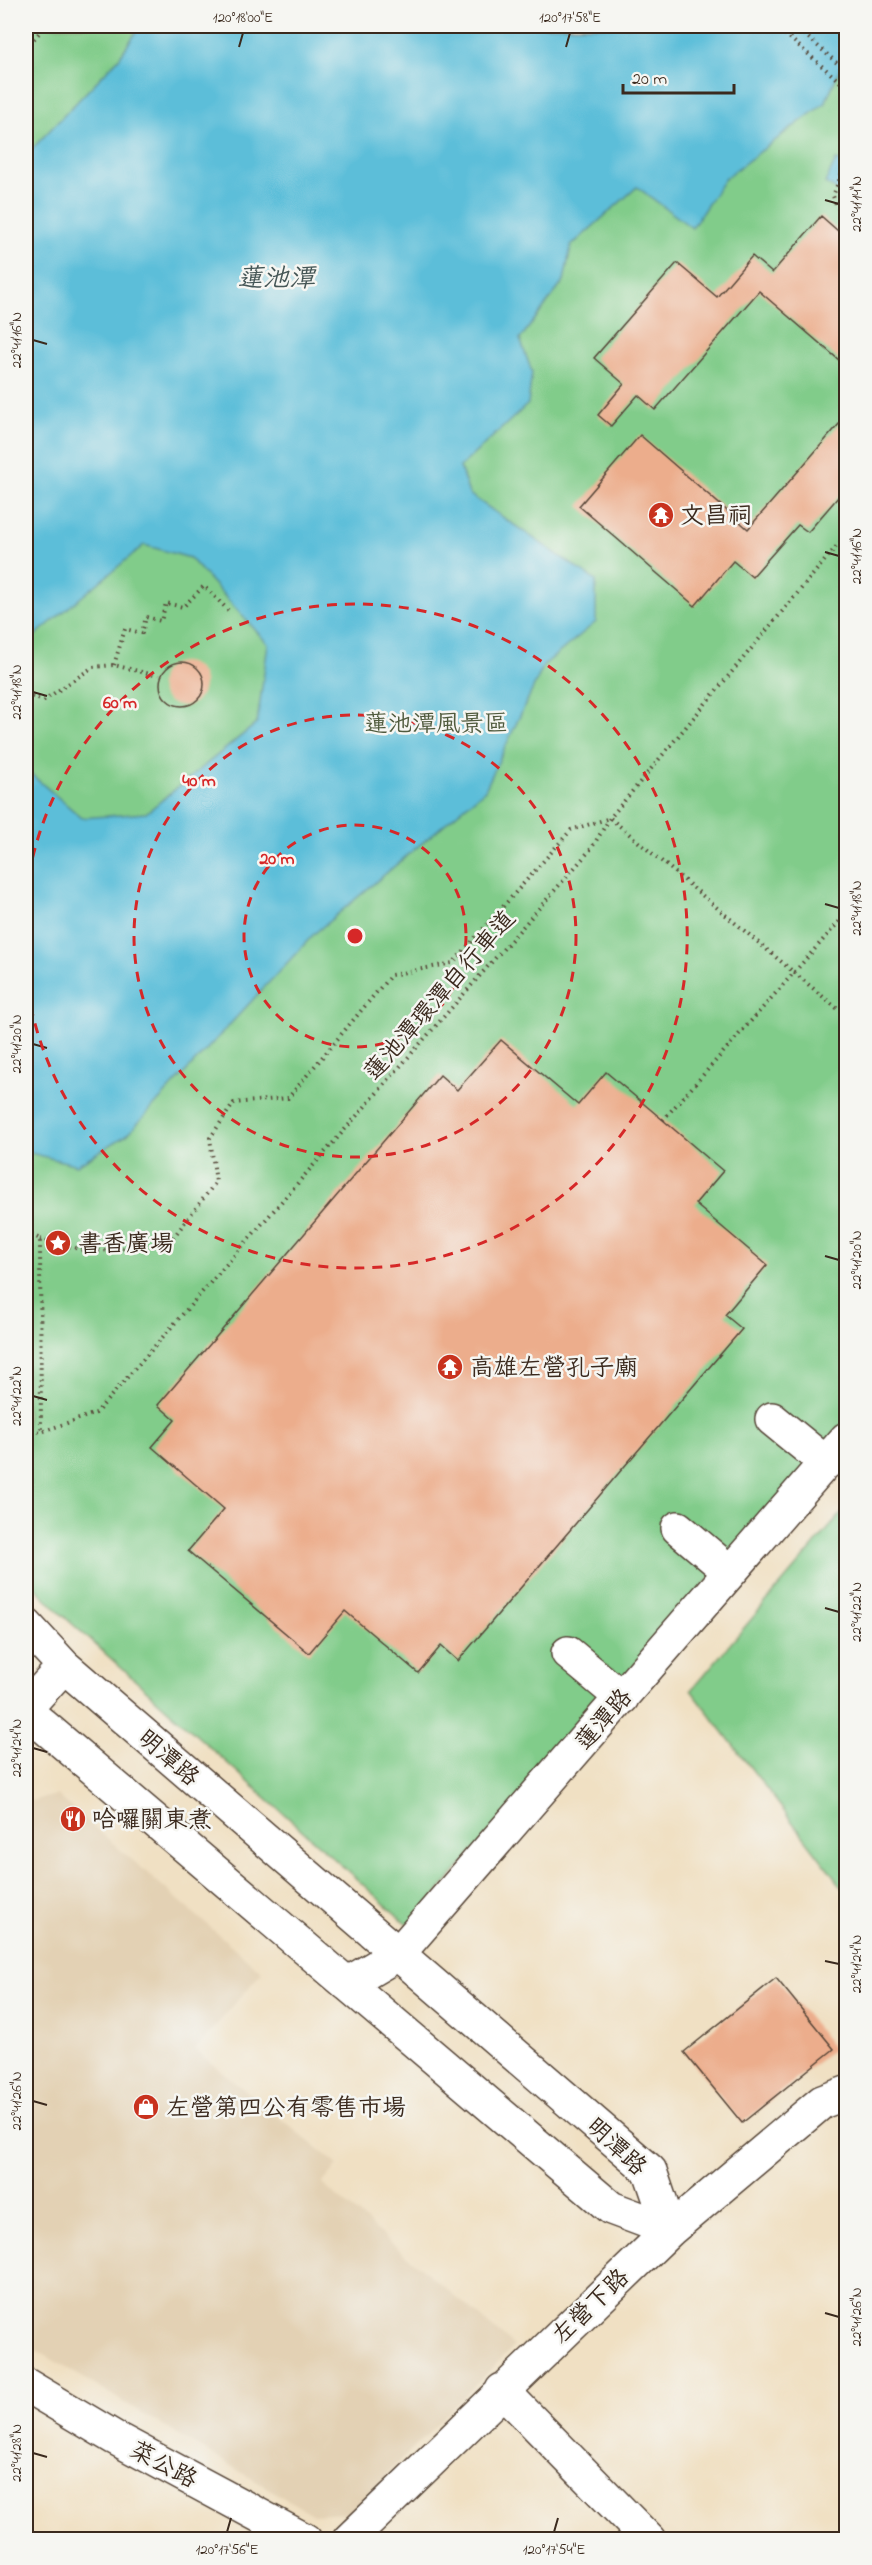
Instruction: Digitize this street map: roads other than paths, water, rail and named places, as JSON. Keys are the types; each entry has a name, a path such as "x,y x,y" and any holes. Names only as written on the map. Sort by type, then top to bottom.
{"street":[{"path":"772,1419 836,1451"},
{"name":"蓮潭路","path":"347,1984 398,1954 836,1451"},
{"path":"678,1528 730,1572"},
{"name":"明潭路","path":"26,1625 64,1666 650,2171 670,2230"},
{"path":"568,1653 622,1698"},
{"path":"26,1710 64,1666"},
{"name":"明潭路","path":"26,1710 611,2208 670,2230"},
{"name":"左營下路","path":"349,2540 670,2230 834,2097 846,2080"},
{"name":"菜公路","path":"26,2385 115,2438 305,2540"},
{"path":"502,2390 649,2540"}],"water":[{"name":"蓮池潭","path":"140,26 846,26 846,55 825,103 725,178 692,228 637,187 571,246 564,281 520,339 532,372 528,404 460,467 469,494 596,581 596,622 544,665 485,790 314,934 127,1135 77,1165 26,1152 26,770 82,818 146,813 257,723 268,644 190,558 144,545 26,643 26,155 119,58"},
{"path":"836,160 846,162 846,196 825,183"}],"place":[{"name":"文昌祠","path":"661,515"},
{"name":"書香廣場","path":"58,1243"},
{"name":"高雄左營孔子廟","path":"450,1367"},
{"name":"哈囉關東煮","path":"73,1819"},
{"name":"左營第四公有零售市場","path":"146,2107"}],"park label":[{"name":"蓮池潭風景區","path":"436,723"}]}
